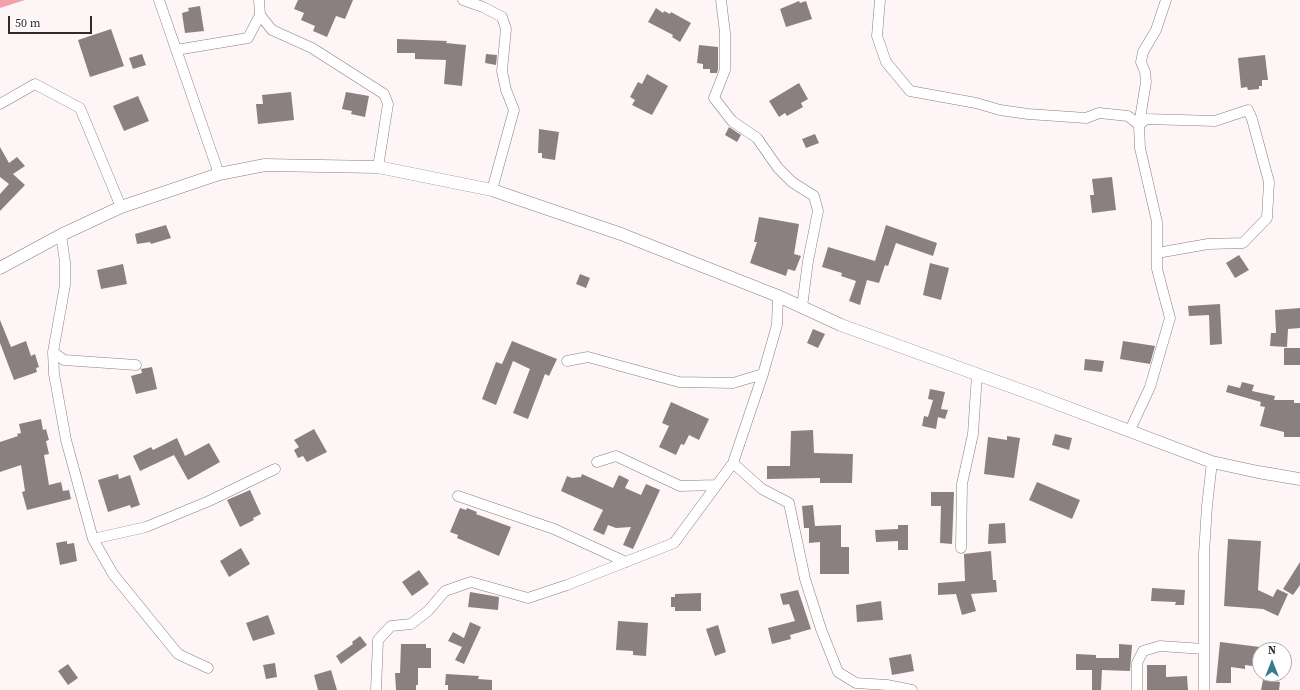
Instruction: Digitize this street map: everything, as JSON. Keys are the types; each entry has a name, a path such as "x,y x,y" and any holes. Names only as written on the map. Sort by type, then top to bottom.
{"street":[{"path":"159,0 219,174"},
{"path":"176,50 248,38 260,16 259,0"},
{"path":"463,0 483,7 502,17 506,29 502,71 506,90 514,110 492,190"},
{"path":"721,0 725,33 725,70 714,98 732,122 757,138 778,168 792,182 814,196 818,211 808,261 802,307"},
{"path":"880,0 877,36 886,62 910,91 976,103 1000,110 1028,114 1086,118 1099,113 1128,116 1139,125"},
{"path":"1130,430 1150,387 1170,318 1157,269 1157,222 1140,148 1139,125 1146,82 1145,72 1141,62 1143,52 1156,30 1166,0"},
{"path":"260,16 272,30 312,48 384,94 388,104 378,167"},
{"path":"0,104 35,84 80,108 121,207"},
{"path":"1139,125 1146,120 1215,121 1248,110 1252,118 1269,182 1267,218 1243,242 1208,244 1157,253"},
{"path":"0,268 61,235 121,207 219,174 265,165 378,167 492,190 621,234 778,296 840,325 1130,430 1212,462 1300,479"},
{"path":"61,235 65,262 65,286 53,352 54,374 66,440 93,539 113,574 178,654 208,668"},
{"path":"376,690 378,640 391,626 412,624 428,611 445,590 471,582 528,598 626,562 674,542 733,463 763,374 777,325 778,296"},
{"path":"53,352 64,360 136,365"},
{"path":"567,361 588,357 679,382 733,383 763,374"},
{"path":"961,548 962,484 973,434 977,374"},
{"path":"597,462 616,456 680,486 717,485"},
{"path":"1204,690 1204,554 1206,506 1212,462"},
{"path":"733,463 762,489 789,502 804,579 821,629 838,672 856,683 886,685 912,690"},
{"path":"93,539 146,527 209,501 275,469"},
{"path":"458,496 554,529 626,562"},
{"path":"1137,690 1137,663 1143,651 1160,646 1204,650"}],"shaded area":[{"path":"0,0 25,0 0,8"}],"building":[{"path":"298,0 353,0 345,19 336,16 327,37 313,31 315,26 301,20 304,13 294,9"},
{"path":"799,1 800,3 806,1 812,19 786,27 780,9"},
{"path":"200,6 204,31 185,33 182,13 189,11 188,8"},
{"path":"656,8 663,13 664,11 670,14 671,12 691,23 680,42 672,37 673,35 648,22"},
{"path":"111,29 124,66 90,77 78,40"},
{"path":"397,39 447,41 446,43 466,45 462,86 444,84 446,60 415,59 415,53 397,53"},
{"path":"699,45 718,47 717,73 710,73 710,69 703,69 703,64 697,63"},
{"path":"142,54 146,65 133,69 129,58"},
{"path":"486,54 497,55 496,65 485,63"},
{"path":"1265,55 1268,80 1262,80 1262,86 1259,86 1259,89 1248,90 1247,87 1241,88 1238,58"},
{"path":"647,74 668,86 652,115 632,105 635,100 630,97 638,82 642,84"},
{"path":"799,83 808,99 801,103 803,107 787,116 785,113 779,117 769,101"},
{"path":"291,92 294,120 258,124 256,104 263,104 262,95"},
{"path":"346,92 369,96 365,117 351,114 352,111 342,109"},
{"path":"138,96 149,121 124,131 113,106"},
{"path":"729,127 741,135 737,142 725,135"},
{"path":"539,129 559,132 555,160 542,158 542,153 538,153"},
{"path":"815,134 819,143 806,148 802,139"},
{"path":"0,147 9,163 17,157 25,166 13,174 25,185 0,211 0,194 9,184 0,177"},
{"path":"1112,177 1116,210 1092,213 1090,195 1094,195 1092,179"},
{"path":"759,217 799,224 794,254 801,256 795,271 788,269 786,276 750,263 757,242 754,242"},
{"path":"166,225 171,238 151,244 150,242 137,244 135,234"},
{"path":"886,225 937,243 933,256 896,243 888,266 885,265 879,283 867,280 860,305 849,301 856,281 841,276 842,273 822,267 828,247 875,261"},
{"path":"1239,255 1249,270 1235,278 1226,263"},
{"path":"930,263 949,268 941,300 923,295"},
{"path":"123,264 127,284 101,289 97,270"},
{"path":"580,274 590,278 586,288 576,284"},
{"path":"1220,304 1222,344 1210,345 1209,315 1189,316 1188,306"},
{"path":"1300,308 1300,328 1288,329 1287,347 1270,346 1271,333 1276,333 1275,310"},
{"path":"0,320 11,347 26,341 31,356 35,354 39,367 36,368 37,372 14,380 0,343"},
{"path":"813,329 825,334 818,348 807,343"},
{"path":"512,341 557,359 549,376 545,374 528,419 513,413 530,369 513,361 496,405 482,399 496,362 502,364"},
{"path":"1123,341 1155,346 1150,364 1120,359"},
{"path":"1284,348 1300,348 1300,365 1284,365"},
{"path":"1085,359 1104,361 1102,372 1084,370"},
{"path":"152,367 157,389 136,394 131,376 142,373 141,369"},
{"path":"1242,382 1254,385 1252,391 1275,396 1274,400 1294,400 1294,403 1300,403 1300,437 1284,437 1284,432 1260,426 1265,407 1260,406 1261,402 1226,392 1228,385 1240,388"},
{"path":"930,389 945,392 941,409 948,410 945,419 938,417 936,429 922,426 924,416 928,417 933,400 928,399"},
{"path":"671,402 709,419 699,440 689,435 684,445 681,444 676,455 659,447 669,426 662,423"},
{"path":"41,419 43,430 46,429 49,440 46,441 49,454 44,455 49,485 61,482 63,491 69,490 71,499 27,510 22,492 25,491 21,465 0,472 0,442 18,436 17,434 21,433 19,424"},
{"path":"314,429 327,452 307,462 303,456 298,458 294,450 299,447 294,440"},
{"path":"813,430 814,453 853,454 852,483 820,483 820,478 767,479 767,466 790,466 791,431"},
{"path":"1055,434 1072,438 1069,450 1052,445"},
{"path":"1007,436 1020,438 1014,478 984,474 988,437 1007,440"},
{"path":"177,438 185,456 209,443 220,462 188,480 174,455 140,471 133,456 151,447 153,450"},
{"path":"118,474 119,479 130,475 140,505 131,508 130,505 108,512 98,480"},
{"path":"582,474 613,488 619,475 629,480 625,488 641,495 646,484 660,490 633,549 623,545 631,527 616,528 608,525 604,535 593,530 603,510 561,491 567,476 572,478 581,477"},
{"path":"1037,482 1080,500 1072,519 1029,500"},
{"path":"250,490 261,514 253,518 254,520 240,527 227,500"},
{"path":"931,492 954,492 952,544 940,543 941,506 931,506"},
{"path":"813,505 815,526 841,525 841,547 849,547 849,574 820,574 820,542 809,543 809,528 804,528 802,506"},
{"path":"460,508 466,510 467,508 477,512 476,514 511,527 499,556 457,538 458,535 450,532"},
{"path":"1005,523 1006,543 988,544 989,524"},
{"path":"898,525 908,525 908,550 898,550 898,541 876,542 875,530 898,529"},
{"path":"1228,539 1261,541 1258,590 1273,597 1277,589 1288,594 1278,616 1263,609 1224,606"},
{"path":"67,541 67,544 74,543 77,561 60,565 56,543"},
{"path":"241,548 250,564 229,577 220,561"},
{"path":"991,551 993,580 996,580 997,592 971,594 976,611 962,615 956,594 938,595 938,583 965,581 964,554"},
{"path":"1300,562 1300,585 1293,595 1283,589"},
{"path":"419,570 429,584 412,596 402,582"},
{"path":"1152,588 1185,590 1184,605 1175,605 1176,602 1151,601"},
{"path":"798,590 811,629 790,635 791,639 772,644 768,628 795,621 789,604 783,605 780,594"},
{"path":"470,592 499,597 498,610 468,607"},
{"path":"701,593 701,611 675,611 675,607 671,607 671,597 675,597 675,594"},
{"path":"881,601 883,620 857,622 856,605"},
{"path":"268,615 275,634 253,641 246,623"},
{"path":"618,621 648,623 646,656 633,655 633,651 616,650"},
{"path":"470,622 481,627 464,664 455,660 462,647 448,641 453,632 464,638"},
{"path":"718,625 726,652 715,656 706,629"},
{"path":"360,636 367,645 341,664 336,656 353,644 352,642"},
{"path":"1220,642 1252,646 1252,666 1245,665 1245,669 1231,667 1231,683 1216,683"},
{"path":"401,644 426,644 426,648 431,648 431,668 418,668 418,685 416,685 416,690 396,690 395,673 400,673"},
{"path":"1119,644 1132,645 1130,671 1102,670 1101,690 1092,690 1092,670 1076,670 1076,654 1096,655 1096,658 1119,658"},
{"path":"911,654 914,671 892,675 889,658"},
{"path":"275,663 277,677 266,679 263,665"},
{"path":"68,664 78,678 68,685 58,671"},
{"path":"1147,665 1166,665 1166,677 1187,676 1188,690 1147,690"},
{"path":"331,670 337,690 318,690 314,675"},
{"path":"446,674 479,676 478,679 492,680 492,690 448,690 448,685 445,685"},
{"path":"1263,682 1280,682 1279,690 1261,690"}]}
